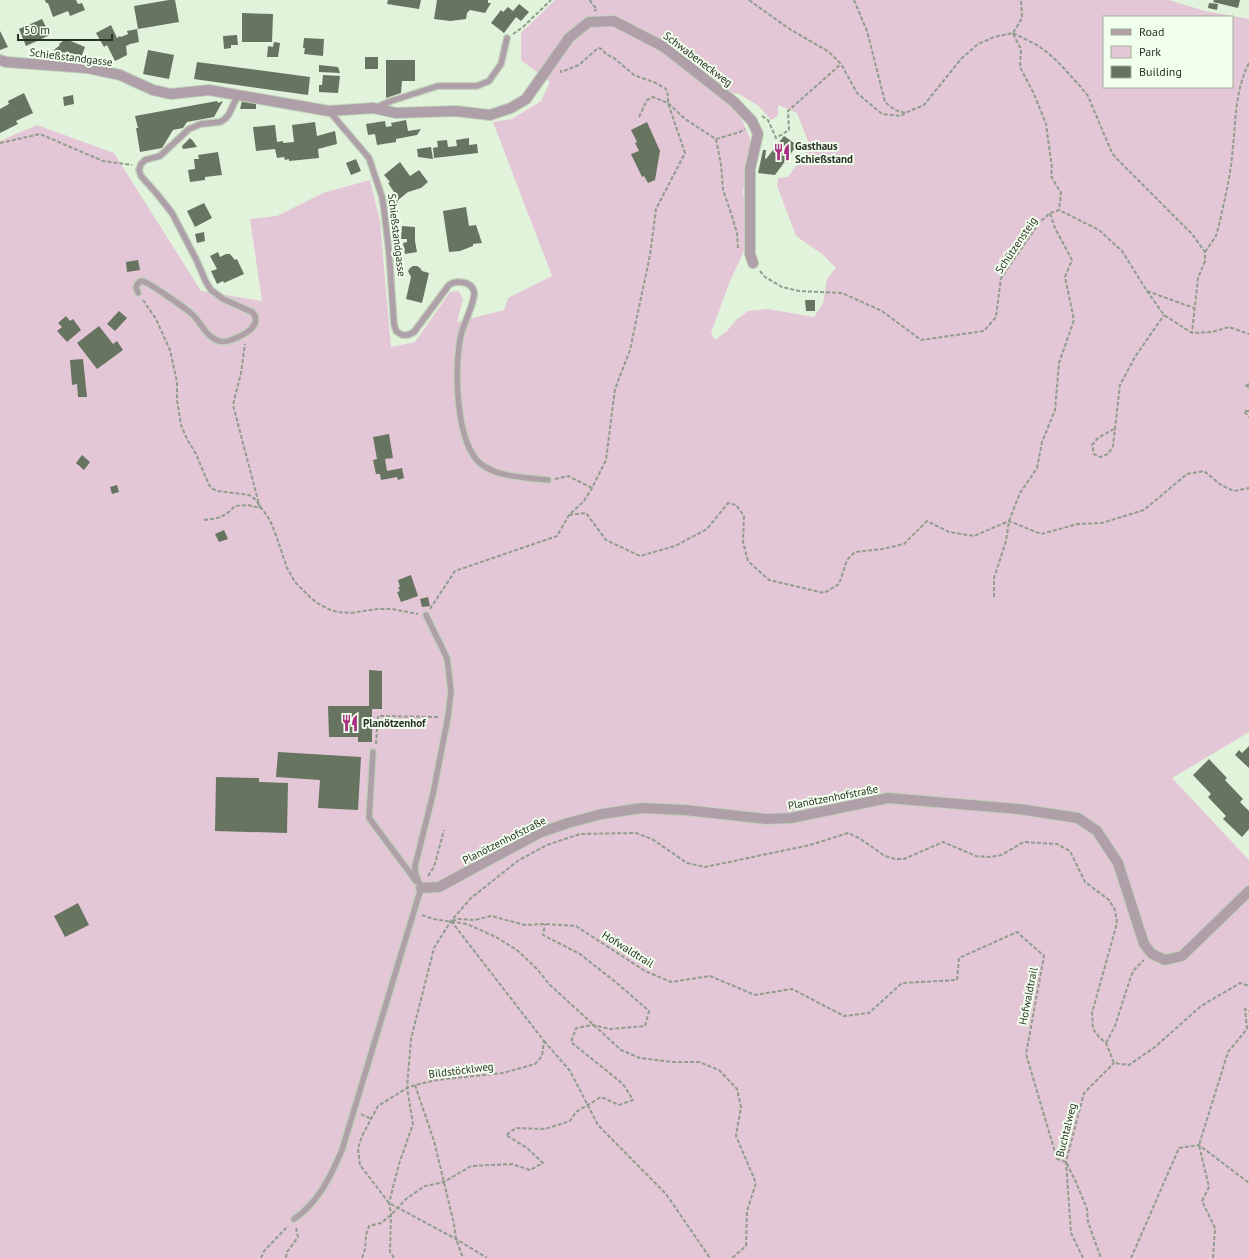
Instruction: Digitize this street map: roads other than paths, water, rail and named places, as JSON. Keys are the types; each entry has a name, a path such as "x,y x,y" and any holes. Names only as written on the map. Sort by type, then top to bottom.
{"street":[{"name":"Schwabeneckweg","path":"329,111 373,108 396,113 455,111 490,115 511,108 526,98 569,38 590,22 614,21 664,46 734,102 752,121 758,134 750,169 750,254 752,263"},
{"name":"Schießstandgasse","path":"0,60 6,62 87,68 120,74 153,90 171,94 209,90 329,111"},
{"name":"Planötzenhofstraße","path":"421,888 438,887 539,833 568,823 602,814 642,808 685,810 766,819 791,818 888,798 1019,809 1078,818 1097,831 1118,863 1144,944 1152,954 1165,960 1182,956 1249,891"}],"lane":[{"path":"373,108 438,86 477,86 490,81 501,64 507,38"},
{"path":"138,293 136,287 138,283 142,281 148,283 192,314 207,333 219,341 226,341 246,333 253,328 256,318 255,314 223,299 211,290 172,213 141,176 139,170 140,166 145,160 158,157 189,129 201,124 220,122 225,119 238,95"},
{"name":"Schießstandgasse","path":"329,111 369,158 382,197 389,252 394,324 396,331 402,335 405,335 417,330 449,285 452,283 463,282 473,289 473,299 463,325 457,364 458,400 463,430 468,445 476,459 489,469 502,474 548,480"},
{"path":"294,1219 308,1208 316,1198 330,1176 342,1150 421,888 415,872 415,866 433,794 448,717 451,691 447,658 426,615"},
{"path":"373,752 370,818 421,888"}],"place":[{"name":"Gasthaus Schießstand","path":"782,152"},
{"name":"Planötzenhof","path":"350,723"}]}
